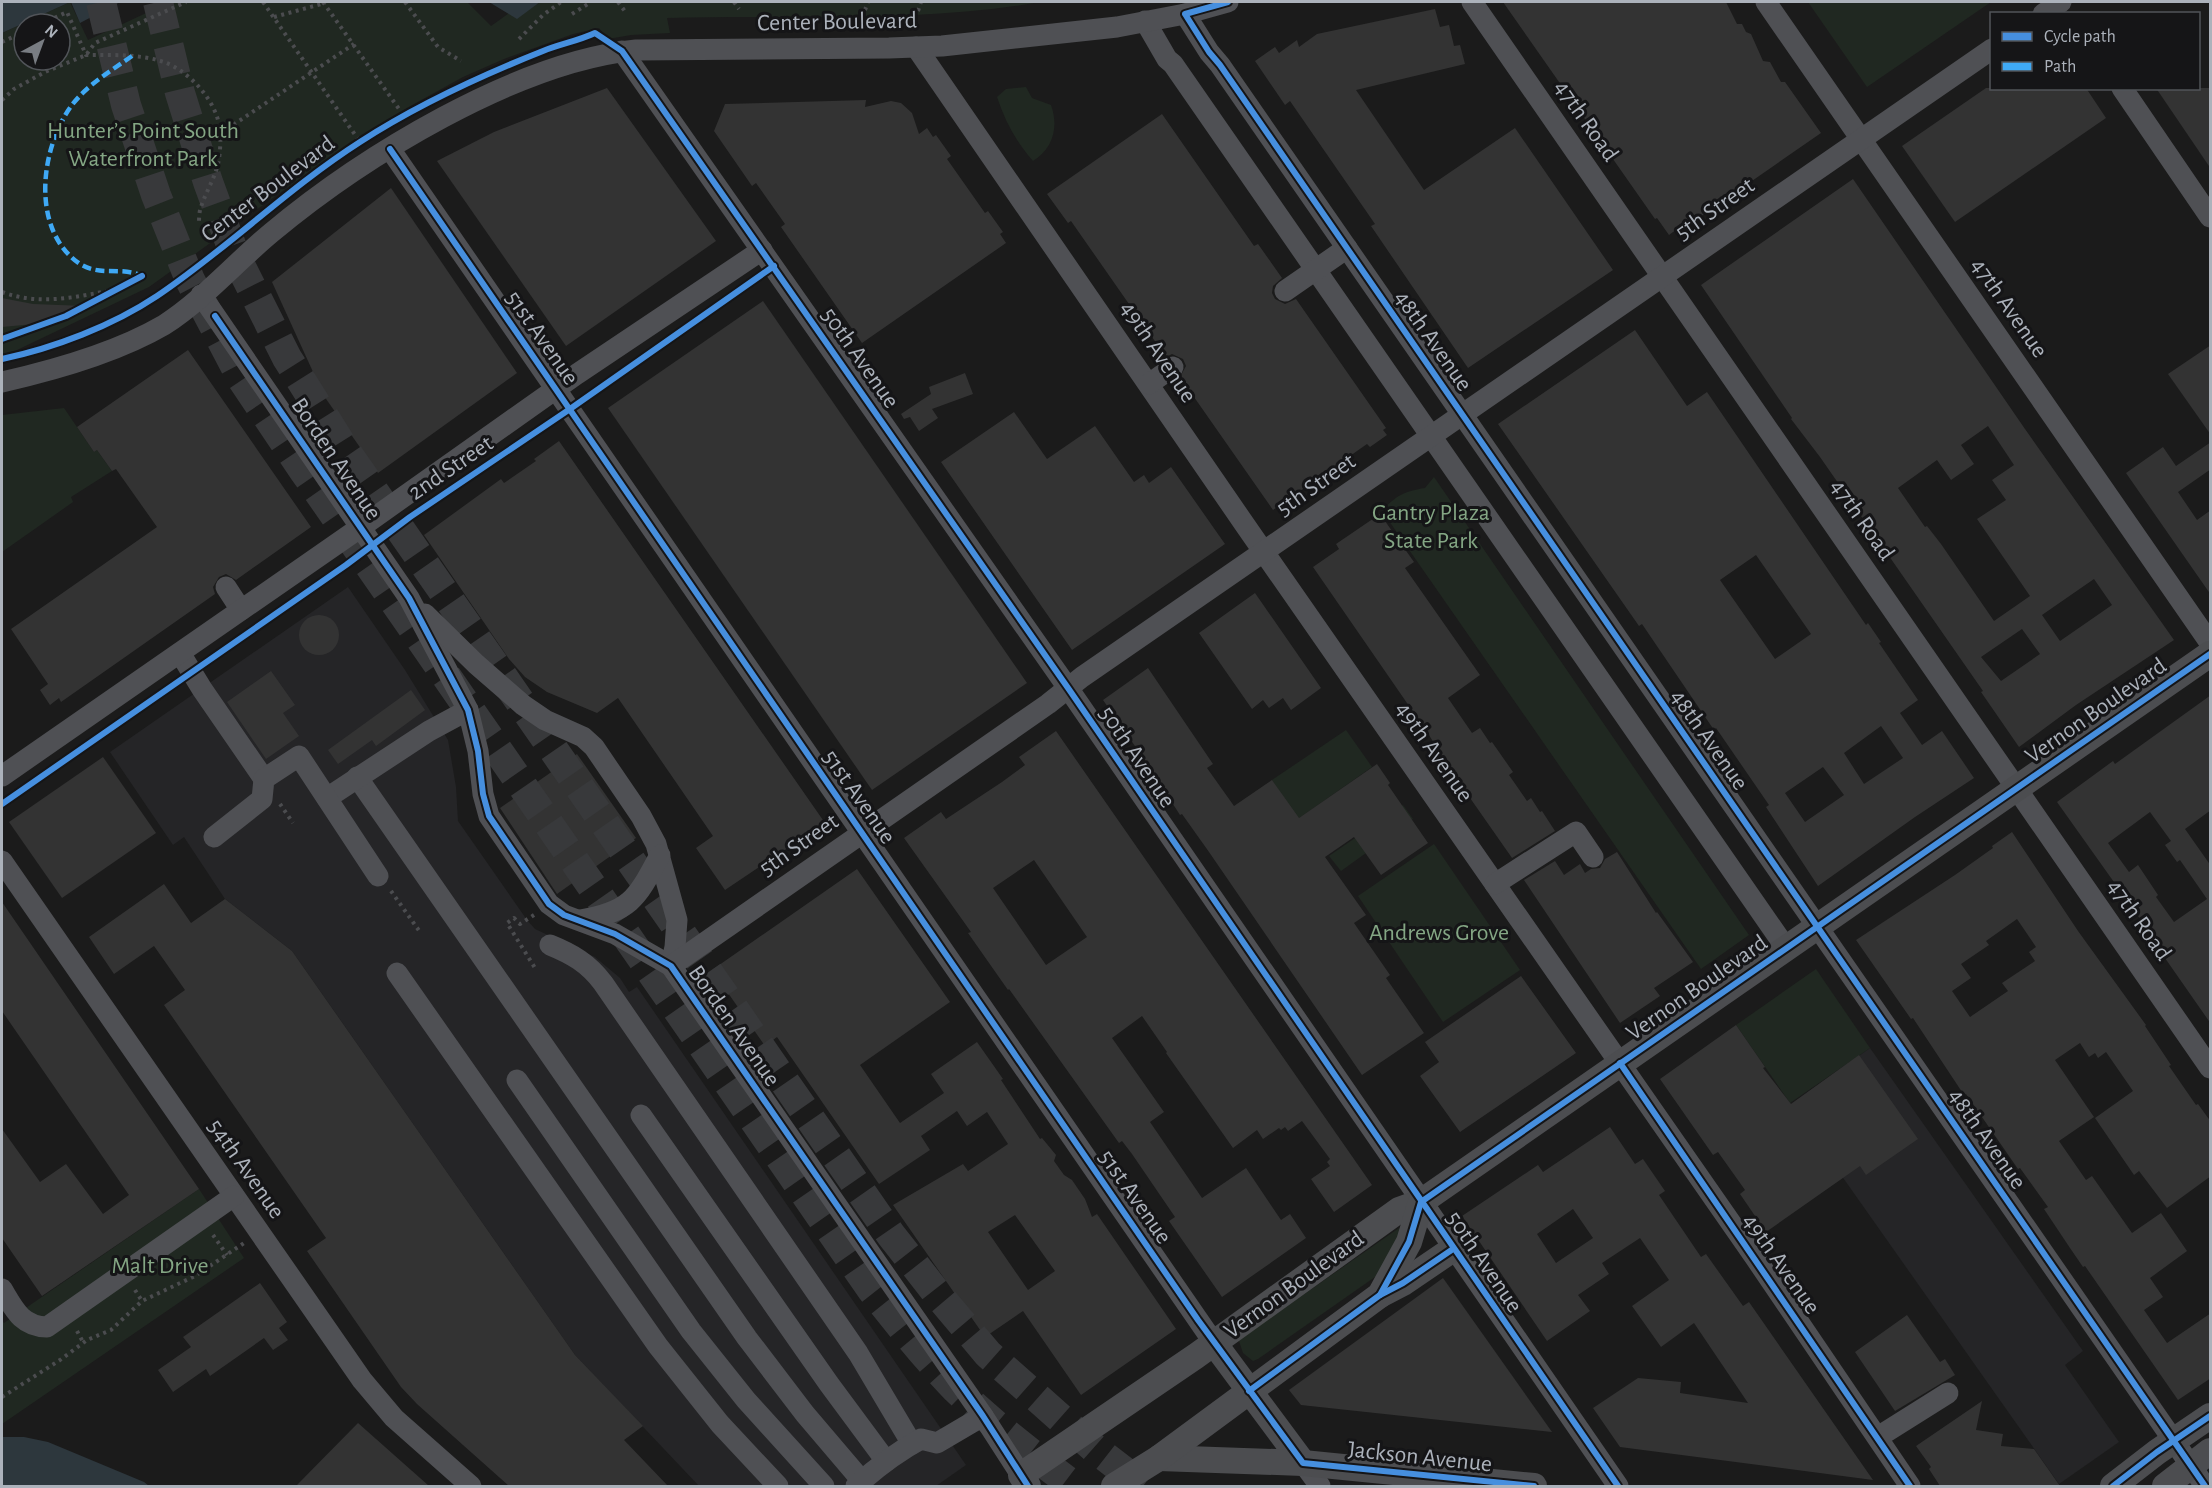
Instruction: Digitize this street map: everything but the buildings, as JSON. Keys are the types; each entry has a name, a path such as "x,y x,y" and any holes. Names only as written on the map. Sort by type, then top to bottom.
{"main road":[{"name":"Vernon Boulevard","path":"1025,1481 1399,1210 1421,1202 2211,654"},
{"name":"Vernon Boulevard","path":"1116,1486 1159,1458 1380,1295 1409,1242 1421,1202"},
{"path":"1380,1295 1403,1283 1453,1249"},
{"name":"51st Avenue","path":"1214,1343 1303,1463"},
{"path":"2113,1486 2211,1416"},
{"name":"Jackson Avenue","path":"1159,1458 1303,1463 1534,1486"},
{"path":"2165,1486 2200,1458"}],"street":[{"name":"Center Boulevard","path":"2,382 75,363 148,333 172,319 272,232 325,192 390,149 466,107 519,82 564,65 622,51 916,47 1060,34 1185,14 1228,2"},
{"name":"47th Road","path":"1472,2 2211,1068"},
{"name":"47th Avenue","path":"1766,2 2211,643"},
{"path":"2046,12 2061,2"},
{"name":"48th Avenue","path":"1185,14 1209,52 2173,1441 2200,1458 2205,1486"},
{"path":"1146,21 1167,59 1173,64 1316,269 1786,948"},
{"name":"49th Avenue","path":"916,47 1620,1063 1910,1486"},
{"name":"5th Street","path":"671,966 1068,688 1990,50"},
{"name":"50th Avenue","path":"622,51 1068,688 1618,1486"},
{"path":"2123,90 2211,217"},
{"name":"51st Avenue","path":"390,149 1214,1343"},
{"path":"1285,291 1347,248"},
{"name":"2nd Street","path":"2,776 362,527 556,389 762,250"},
{"name":"Borden Avenue","path":"201,295 409,598 468,710 478,751 483,794 489,816 549,904 557,911 615,934 671,966 1025,1481"},
{"path":"1149,384 1173,367"},
{"path":"226,587 241,610"},
{"name":"Borden Avenue","path":"409,598 476,664 517,700 539,717 590,742 647,825 660,855 677,920 671,966"},
{"path":"180,653 264,779 262,799 214,837"},
{"path":"327,798 429,731 468,710"},
{"path":"264,779 299,756 378,876"},
{"path":"357,777 747,1338 859,1484 886,1461 921,1439 937,1443 982,1416"},
{"path":"1496,884 1576,832 1593,857"},
{"path":"577,920 608,914 626,906 644,885 660,855"},
{"name":"54th Avenue","path":"2,861 331,1336 382,1405 394,1419 471,1486"},
{"path":"550,945 578,958 595,972 603,983 858,1353 912,1444"},
{"path":"397,974 658,1346 720,1424 778,1486"},
{"path":"517,1080 691,1331 746,1400 824,1486"},
{"path":"641,1115 823,1376 886,1461"},
{"path":"2,1290 26,1322 47,1327 234,1196"},
{"path":"1878,1437 1948,1393"},
{"name":"51st Avenue","path":"1303,1463 1320,1486"}],"path":[{"path":"86,55 95,43 186,2"},
{"path":"263,2 358,143"},
{"path":"274,17 324,2 406,114 395,121"},
{"path":"405,2 438,47 461,61"},
{"path":"519,39 543,15 561,2"},
{"path":"572,14 591,2"},
{"path":"618,2 627,14"},
{"path":"735,2 739,9"},
{"path":"865,10 868,2"},
{"path":"918,11 921,2"},
{"path":"72,23 86,55"},
{"path":"220,132 354,44"},
{"path":"2,100 14,89 45,72 86,55 143,57 173,67 188,77 207,98 219,123 219,160 201,207 199,225"},
{"path":"96,300 125,285"},
{"path":"2,292 17,298 47,301 117,289"},
{"path":"280,804 293,823"},
{"path":"378,876 420,932"},
{"path":"535,968 507,923 514,918 520,924 549,904"},
{"path":"213,1235 227,1255"},
{"path":"2,1397 60,1360 83,1342 111,1330 142,1301 195,1276 244,1243"},
{"path":"135,1290 142,1301"},
{"path":"77,1331 83,1342"}],"shaded area":[{"path":"2,2 70,2 48,12 12,12 12,28 2,33"},
{"path":"71,2 120,2 80,23"},
{"path":"489,2 540,2 517,19"},
{"path":"348,587 405,670 448,740 456,787 458,821 527,920 535,929 595,957 620,978 629,992 637,987 966,1465 936,1486 699,1486 575,1355 292,951 225,899 184,837 173,845 110,752"},
{"path":"1870,1048 2083,1351 2065,1365 2119,1442 2059,1484 1791,1104"},
{"path":"2,1437 24,1437 48,1442 149,1486 2,1486"}],"green space":[{"name":"Hunter’s Point South Waterfront Park","path":"70,2 88,40 170,2 467,2 491,26 522,4 527,11 540,2 1040,2 994,9 901,16 667,18 670,33 608,39 599,28 573,34 504,59 463,77 405,109 355,139 149,287 17,350 2,354 2,33 12,28 12,72 72,72 72,12 48,12"},
{"path":"1808,2 1991,2 1867,87"},
{"path":"1026,87 1032,98 1051,105 1054,121 1050,144 1033,161 1012,131 997,97 1006,89"},
{"path":"64,408 94,452 97,450 112,471 71,497 73,502 2,552 2,415"},
{"name":"Gantry Plaza State Park","path":"1434,477 1749,935 1701,969 1382,511 1401,495 1425,488"},
{"path":"1346,730 1372,767 1298,819 1272,780"},
{"path":"1403,805 1413,819 1341,871 1329,856"},
{"name":"Andrews Grove","path":"1434,844 1520,970 1443,1022 1358,896"},
{"path":"1816,969 1870,1048 1790,1103 1736,1025"},
{"name":"Malt Drive","path":"199,1189 244,1258 2,1424 2,1321 4,1323"},
{"path":"1399,1228 1404,1236 1385,1270 1258,1359 1253,1361 1243,1353 1239,1341 1244,1336"}],"tunnel":[{"path":"101,2 126,105 156,195 190,280 242,379 872,1290 923,1353 956,1389 1028,1451 1074,1486"},
{"path":"158,2 180,93 208,182 234,253 287,358 345,450 891,1235 988,1354 1094,1448 1143,1486"}],"marked path":[{"path":"132,56 92,84 72,105 53,143 47,165 45,188 47,210 53,231 64,249 80,264 96,270 127,272 142,276"}],"cycle path":[{"path":"1228,2 1185,14 1209,52 2205,1486"},
{"path":"2,359 42,349 82,335 140,307 208,259 333,160 382,128 449,92 543,51 595,33 622,51 1068,688 1618,1486"},
{"path":"390,149 1198,1320 1303,1463 1534,1486"},
{"path":"2,804 346,565 410,517 570,409 774,266"},
{"path":"2,339 66,316 142,276"},
{"path":"215,316 409,598 468,710 478,751 483,794 489,816 549,904 564,915 615,934 671,966 983,1416 1028,1486"},
{"path":"1249,1391 1380,1295 1409,1242 1421,1202 2210,654"},
{"path":"1620,1063 1910,1486"},
{"path":"1380,1295 1403,1283 1453,1249"},
{"path":"2113,1486 2157,1452 2210,1416"}]}
